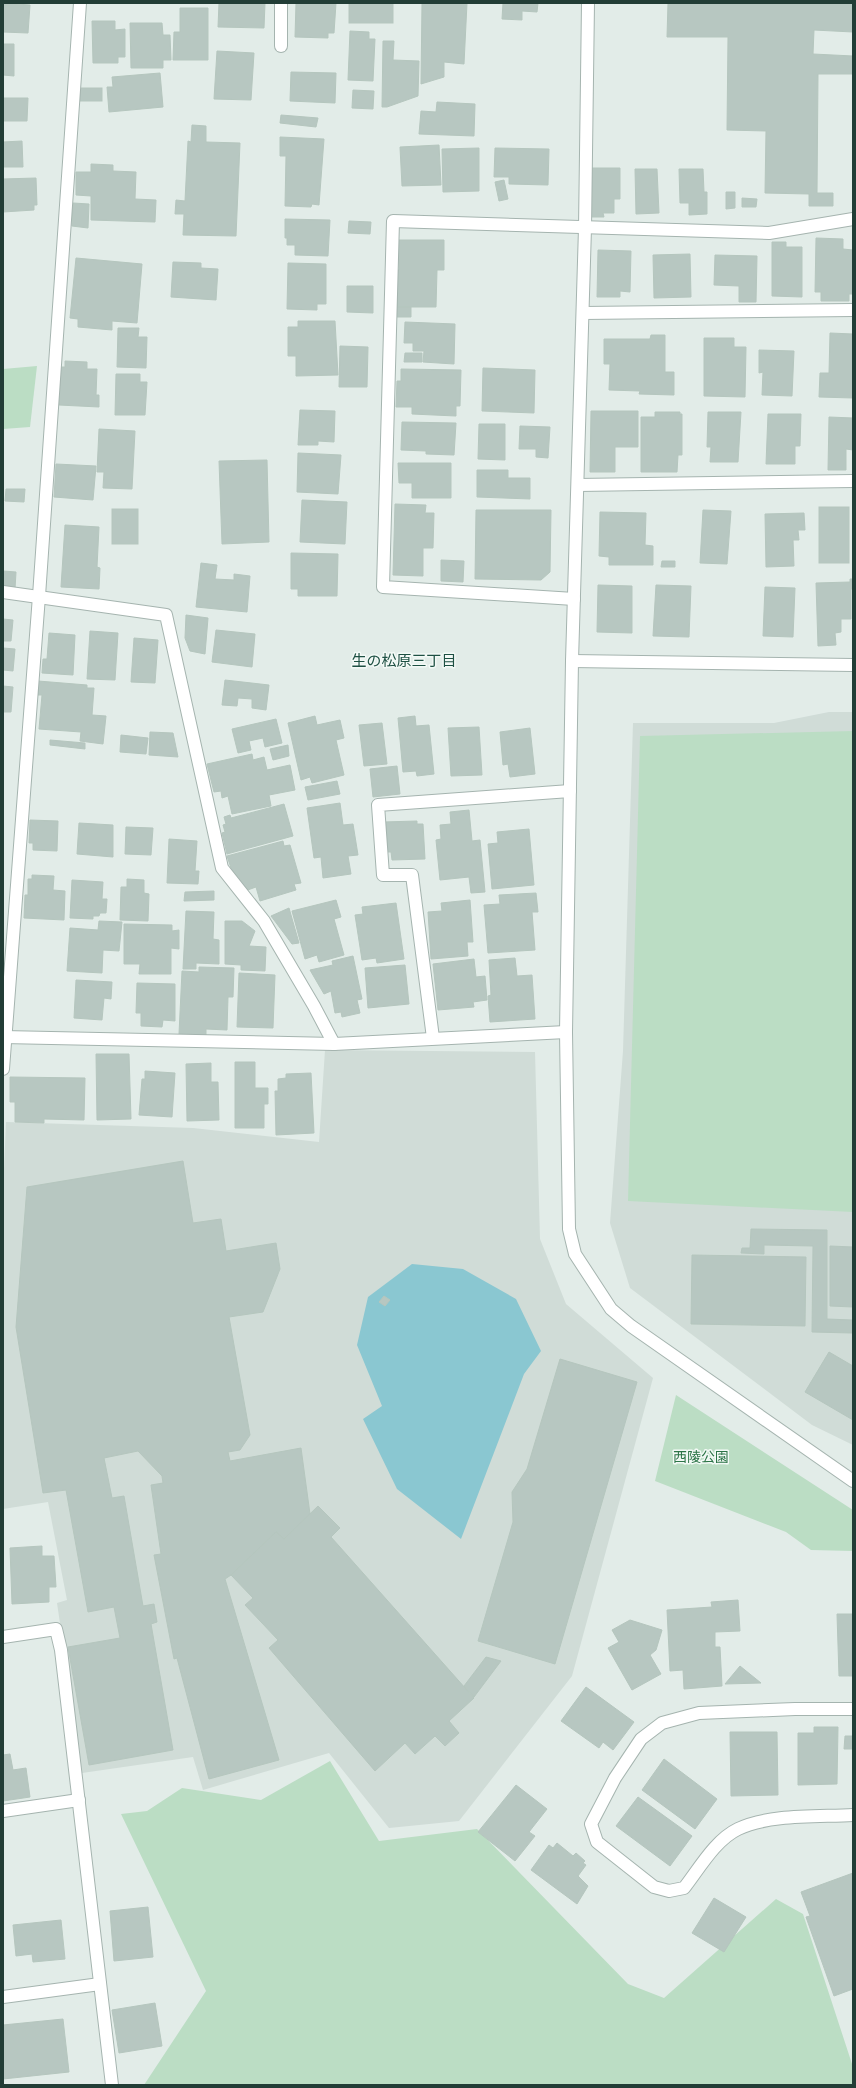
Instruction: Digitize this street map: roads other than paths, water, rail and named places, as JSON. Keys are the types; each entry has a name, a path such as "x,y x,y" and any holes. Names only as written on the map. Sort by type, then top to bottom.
{"street":[{"path":"3,1070 4,1037 39,596 80,3"},
{"path":"281,3 281,46"},
{"path":"588,3 586,228 572,660 566,1032 569,1229 575,1254 611,1308 631,1326 853,1481"},
{"path":"574,599 383,587 393,221 768,233 853,219"},
{"path":"583,313 853,310"},
{"path":"578,485 853,481"},
{"path":"3,592 166,615 222,868 264,921 314,1006 334,1044"},
{"path":"572,660 853,665"},
{"path":"432,1038 412,875 383,875 378,805 570,791"},
{"path":"4,1037 334,1044 566,1032"},
{"path":"3,1637 56,1629 61,1650 112,2085"},
{"path":"853,1709 795,1709 699,1713 662,1723 641,1739 615,1778 591,1824 597,1842 654,1887 669,1891 684,1888 719,1844 737,1830 759,1822 853,1815"},
{"path":"3,1811 79,1800"},
{"path":"3,1997 100,1984"}],"water":[{"path":"412,1264 463,1269 516,1299 541,1351 524,1374 461,1539 397,1489 363,1419 382,1406 357,1345 368,1297"}],"district":[{"name":"生の松原三丁目","path":"404,661"}],"park label":[{"name":"西陵公園","path":"701,1457"}]}
